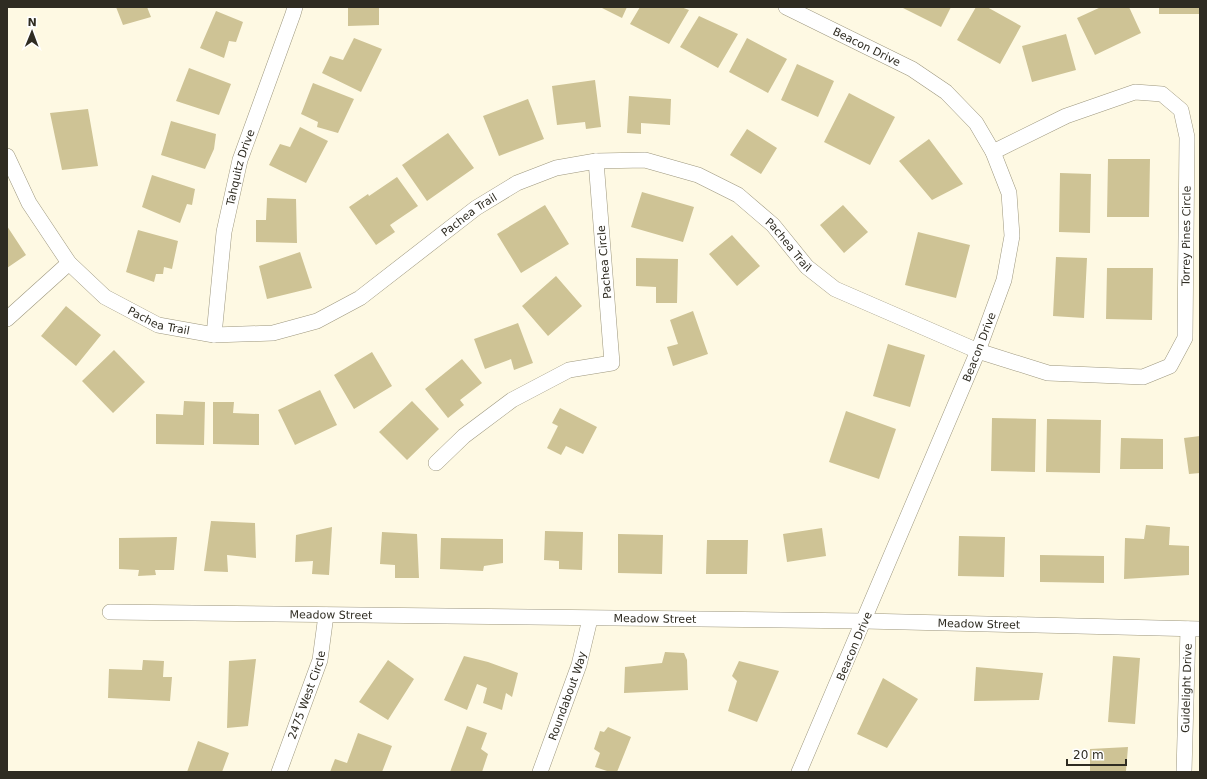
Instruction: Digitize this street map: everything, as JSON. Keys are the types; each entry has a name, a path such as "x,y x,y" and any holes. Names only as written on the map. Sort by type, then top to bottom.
{"street":[{"name":"Tahquitz Drive","path":"214,335 224,232 240,160 295,7"},
{"name":"Beacon Drive","path":"786,7 912,69 946,92 976,123 994,152 1009,193 1012,236 1004,280 978,351 799,772"},
{"name":"Torrey Pines Circle","path":"978,351 1048,373 1142,377 1170,366 1186,338 1187,137 1181,110 1162,94 1135,92 1066,116 994,152"},
{"name":"Pachea Trail","path":"7,156 29,203 69,263 105,297 158,325 214,335 274,333 317,321 360,298 476,208 518,182 556,168 596,161 645,160 698,175 738,195 773,225 807,267 834,288 978,351"},
{"name":"Pachea Circle","path":"436,463 464,436 512,400 569,370 612,363 596,161"},
{"path":"7,319 69,263"},
{"name":"Meadow Street","path":"110,612 590,619 864,621 1194,629"},
{"name":"2475 West Circle","path":"279,772 320,660 326,615"},
{"name":"Roundabout Way","path":"540,772 579,665 590,619"},
{"name":"Guidelight Drive","path":"1184,772 1194,629"}],"building":[{"path":"116,7 147,7 151,17 123,25"},
{"path":"348,7 379,7 379,25 348,26"},
{"path":"600,7 627,7 622,18"},
{"path":"640,7 681,7 689,10 669,44 630,24"},
{"path":"901,7 951,7 941,27"},
{"path":"976,7 987,7 1021,26 1000,64 957,40"},
{"path":"1101,7 1129,7 1141,33 1095,55 1077,18"},
{"path":"1159,7 1200,7 1200,14 1159,14"},
{"path":"216,11 243,22 236,42 229,41 224,58 200,48"},
{"path":"699,16 738,34 718,68 680,47"},
{"path":"1066,34 1076,70 1032,82 1022,46"},
{"path":"354,38 382,49 361,92 322,73 330,56 343,60"},
{"path":"747,38 787,59 768,93 729,72"},
{"path":"797,64 834,81 818,117 781,100"},
{"path":"189,68 231,84 219,115 176,101"},
{"path":"595,80 601,127 586,129 585,122 557,125 552,86"},
{"path":"313,83 354,99 338,133 317,127 318,122 301,114"},
{"path":"849,93 895,117 870,165 824,142"},
{"path":"629,96 671,99 670,125 641,123 641,134 627,133"},
{"path":"528,99 544,139 499,156 483,116"},
{"path":"88,109 98,166 62,170 50,113"},
{"path":"171,121 216,134 214,149 205,169 161,155"},
{"path":"300,127 328,141 306,183 269,165 280,144 290,147"},
{"path":"747,129 777,148 761,174 730,155"},
{"path":"448,133 474,168 427,201 402,165"},
{"path":"929,139 963,184 932,200 899,161"},
{"path":"1108,159 1150,159 1149,217 1107,217"},
{"path":"1060,173 1091,174 1090,233 1059,232"},
{"path":"152,175 195,189 192,205 187,204 180,223 142,207"},
{"path":"397,177 418,206 390,225 395,232 376,245 349,207 368,194 369,196"},
{"path":"642,192 694,207 683,242 631,227"},
{"path":"267,198 296,199 297,243 256,242 256,220 266,220"},
{"path":"545,205 569,244 521,273 497,234"},
{"path":"843,205 868,232 844,253 820,225"},
{"path":"7,226 26,255 7,268"},
{"path":"138,230 178,241 172,269 164,267 163,274 156,274 154,282 126,272"},
{"path":"918,232 970,245 956,298 905,285"},
{"path":"732,235 760,266 737,286 709,254"},
{"path":"300,252 312,288 267,299 259,266"},
{"path":"1056,257 1087,258 1084,318 1053,316"},
{"path":"636,258 678,259 677,303 656,303 656,287 636,286"},
{"path":"1107,268 1153,268 1152,320 1106,319"},
{"path":"556,276 582,306 548,336 522,306"},
{"path":"66,306 101,335 76,366 41,336"},
{"path":"693,311 708,354 673,366 667,347 678,344 670,320"},
{"path":"518,323 533,363 514,370 511,359 485,369 474,339"},
{"path":"888,344 925,355 910,407 873,396"},
{"path":"114,350 145,382 113,413 82,381"},
{"path":"372,352 392,386 354,409 334,375"},
{"path":"462,359 482,383 460,400 464,405 448,418 425,389"},
{"path":"320,390 337,425 295,445 278,410"},
{"path":"184,401 205,402 204,445 156,444 156,414 183,415"},
{"path":"412,401 439,429 407,460 379,432"},
{"path":"213,402 234,402 233,413 259,414 259,445 213,444"},
{"path":"560,408 597,427 583,454 566,446 561,455 547,448 558,426 552,423"},
{"path":"846,411 896,429 879,479 829,462"},
{"path":"992,418 1036,419 1035,472 991,471"},
{"path":"1047,419 1101,420 1100,473 1046,472"},
{"path":"1200,436 1200,473 1189,474 1184,438"},
{"path":"1121,438 1163,439 1163,469 1120,469"},
{"path":"211,521 255,523 256,558 227,555 228,572 204,571"},
{"path":"1146,525 1170,527 1169,545 1189,546 1189,575 1124,579 1125,538 1144,539"},
{"path":"332,527 329,575 312,574 313,561 295,562 296,535"},
{"path":"822,528 826,556 787,562 783,534"},
{"path":"545,531 583,532 582,570 559,569 559,561 544,560"},
{"path":"382,532 417,534 419,578 395,578 395,565 380,564"},
{"path":"618,534 663,535 662,574 618,573"},
{"path":"959,536 1005,537 1004,577 958,576"},
{"path":"177,537 174,570 155,570 156,575 138,576 139,570 119,569 119,538"},
{"path":"441,538 503,539 503,563 484,566 483,571 440,569"},
{"path":"707,540 748,540 747,574 706,574"},
{"path":"1040,555 1104,556 1104,583 1040,582"},
{"path":"665,652 684,653 687,660 688,690 624,693 625,667 662,663"},
{"path":"464,656 488,662 518,673 512,697 506,693 502,710 483,703 487,688 477,684 467,710 444,700"},
{"path":"1113,656 1140,658 1135,724 1108,722"},
{"path":"256,659 248,726 227,728 229,661"},
{"path":"143,660 164,661 163,677 172,677 170,701 108,698 109,669 142,670"},
{"path":"388,660 414,679 388,720 359,702"},
{"path":"739,661 779,671 757,722 728,711 737,681 732,676"},
{"path":"976,667 1043,673 1039,700 974,701"},
{"path":"883,678 918,699 887,748 857,734"},
{"path":"467,726 487,733 481,749 488,754 482,772 450,772"},
{"path":"608,727 631,737 617,772 610,772 595,767 600,753 594,749 600,731 604,732"},
{"path":"358,733 392,746 382,772 330,772 335,759 347,763"},
{"path":"198,741 229,753 222,772 187,772"},
{"path":"1128,747 1126,771 1090,772 1090,749"}]}
